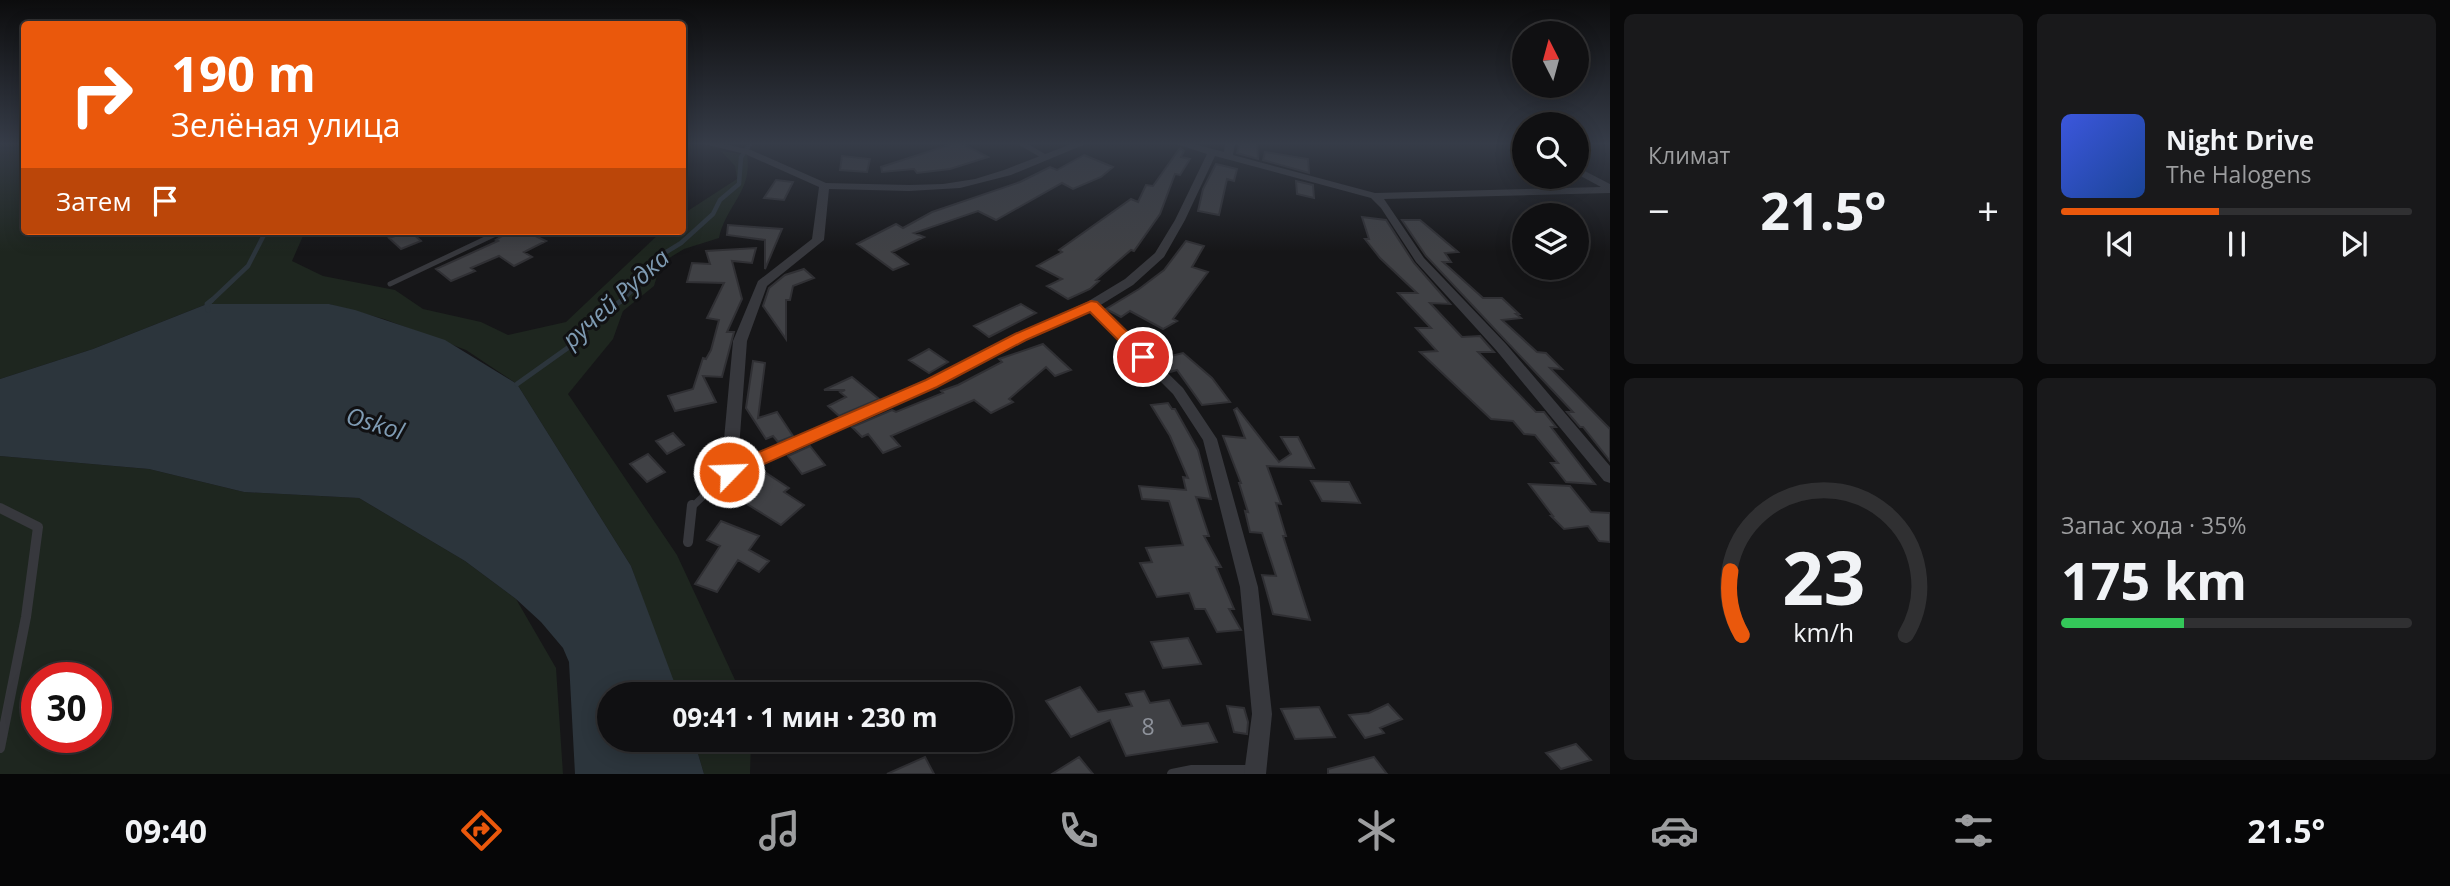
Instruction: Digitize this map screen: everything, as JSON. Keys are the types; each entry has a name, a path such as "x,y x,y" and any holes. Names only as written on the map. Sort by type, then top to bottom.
{"street":[{"path":"808,179 824,186 914,189 983,179"},
{"path":"824,186 818,240 762,284 740,341 729,472 932,384 1021,337 1091,305 1129,282 1160,255 1199,179"},
{"path":"1311,179 1375,196 1560,193 1610,189"},
{"path":"1593,179 1610,189"},
{"path":"1375,196 1385,206 1420,260 1501,347 1610,477"},
{"path":"1091,305 1178,391 1210,439 1249,587 1262,713 1256,772"}],"lane":[{"path":"390,284 494,235"},
{"path":"688,542 692,504 729,472"},
{"path":"0,508 38,527 26,617 0,748"},
{"path":"1172,774 1192,770 1256,772"}],"shaded area":[{"path":"0,179 21,179 21,235 302,235 292,261 323,276 395,290 423,309 481,322 508,335 566,322 658,235 686,235 686,212 737,179 746,179 722,226 719,238 684,249 661,263 654,286 623,311 613,339 568,394 677,555 736,682 672,682 631,566 517,384 466,350 384,319 329,304 207,304 93,349 0,379"},
{"path":"0,456 149,469 244,492 359,498 465,561 516,599 556,668 563,774 0,774"},
{"path":"698,752 751,752 750,774 704,774"}],"water":[{"name":"Oskol","path":"207,304 329,304 445,340 517,384 631,566 674,682 597,682 597,752 698,752 704,774 575,774 569,662 563,648 541,622 516,599 465,561 359,498 244,492 149,469 0,456 0,379 93,349"}],"building":[{"path":"1026,179 1096,179 1073,189 1062,183 996,220 978,211 914,233 924,237 892,252 908,264 893,270 857,244 896,224 903,228 932,212"},
{"path":"1158,179 1173,179 1160,214 1134,251 1131,250 1096,280 1099,281 1090,289 1068,299 1047,286 1062,279 1037,266 1062,252 1059,250 1131,199 1138,202 1146,185 1153,186"},
{"path":"1208,179 1227,179 1219,215 1198,211"},
{"path":"776,180 793,182 784,200 764,198"},
{"path":"1296,181 1313,185 1314,198 1297,194"},
{"path":"1362,217 1386,220 1414,263 1450,304 1430,303 1462,337 1480,336 1494,352 1478,352 1536,412 1544,412 1556,427 1551,427 1595,484 1566,482 1551,463 1558,463 1535,435 1524,434 1513,421 1491,419 1420,352 1437,351 1416,328 1431,328 1398,293 1417,293 1380,258 1365,239 1369,239"},
{"path":"1402,220 1420,220 1458,252 1445,253 1451,262 1443,262 1483,298 1502,298 1519,314 1516,314 1521,318 1502,320 1537,352 1546,353 1562,369 1550,368 1610,429 1610,461 1583,427 1567,412 1573,412 1426,256"},
{"path":"728,225 782,229 765,269 765,240 727,235"},
{"path":"414,235 421,241 401,249 389,238"},
{"path":"504,235 533,235 546,241 524,252 532,257 514,266 499,256 471,268 475,271 451,281 436,269 498,241 496,240"},
{"path":"1186,241 1204,246 1192,267 1208,272 1173,319 1177,321 1163,329 1130,311 1121,317 1106,309 1164,270"},
{"path":"756,248 752,263 732,261 742,299 727,332 734,332 722,377 703,376 716,402 675,411 668,396 693,389 703,358 706,359 711,350 719,320 707,318 724,283 687,282 692,263 710,264 706,251"},
{"path":"804,269 814,278 793,286 790,300 786,300 786,339 763,306 769,288 785,275"},
{"path":"1021,304 1036,313 989,337 974,326"},
{"path":"1043,344 1071,370 1055,376 1046,367 1009,399 1013,402 991,413 974,400 891,436 900,446 883,453 868,434 862,437 852,427 943,393 941,391 1002,362 999,359"},
{"path":"929,349 948,362 929,373 909,360"},
{"path":"1183,353 1212,378 1230,402 1202,405 1177,370 1170,372 1158,359"},
{"path":"753,361 765,363 758,418 777,412 793,436 778,442 773,436 766,439 746,408"},
{"path":"852,377 879,399 839,416 828,406 846,397 840,392 845,390 824,390"},
{"path":"1168,403 1175,409 1198,450 1211,499 1196,497 1209,536 1204,536 1221,567 1216,567 1234,609 1229,609 1241,630 1217,632 1205,609 1195,609 1189,593 1157,597 1140,563 1152,562 1146,548 1183,545 1169,501 1142,499 1139,486 1186,490 1183,477 1188,478 1170,436 1151,405"},
{"path":"1237,408 1279,462 1291,454 1281,437 1298,437 1314,468 1267,466 1281,504 1276,503 1286,536 1283,536 1310,620 1273,614 1262,575 1276,576 1262,533 1250,532 1241,483 1223,436 1245,438 1234,410"},
{"path":"673,433 684,445 667,454 656,441"},
{"path":"810,446 825,465 802,474 788,456"},
{"path":"648,454 665,472 647,482 630,464"},
{"path":"760,469 789,488 784,492 804,505 781,525 729,493"},
{"path":"1311,481 1349,482 1360,503 1322,501"},
{"path":"1529,484 1570,486 1591,512 1610,513 1610,542 1599,541 1588,526 1564,529 1551,516"},
{"path":"721,521 759,536 749,550 769,561 759,572 738,560 717,592 695,584 720,546 707,540"},
{"path":"1188,638 1201,664 1163,668 1151,642"},
{"path":"1080,687 1098,712 1132,706 1126,694 1144,691 1150,703 1169,700 1182,726 1208,723 1217,742 1126,756 1110,720 1071,737 1046,701"},
{"path":"1388,704 1402,719 1380,728 1384,733 1365,738 1349,715 1369,713"},
{"path":"1227,706 1244,708 1248,722 1247,734 1234,732"},
{"path":"1319,707 1335,737 1295,739 1281,709"},
{"path":"1576,744 1591,760 1561,769 1546,753"},
{"path":"925,757 934,774 887,774"},
{"path":"1079,757 1093,774 1052,774"},
{"path":"1374,757 1387,774 1328,774 1328,769"}],"waterway":[{"name":"ручей Рудка","path":"620,302 643,280 650,262 681,243 713,214 720,200 739,184 739,179"},
{"path":"210,302 248,266 264,235"},
{"path":"208,310 207,304 212,300"},
{"name":"ручей Рудка","path":"517,384 569,347 596,320 622,300"}],"route":[{"path":"729,472 932,384 1021,337 1091,305 1143,357"}]}
